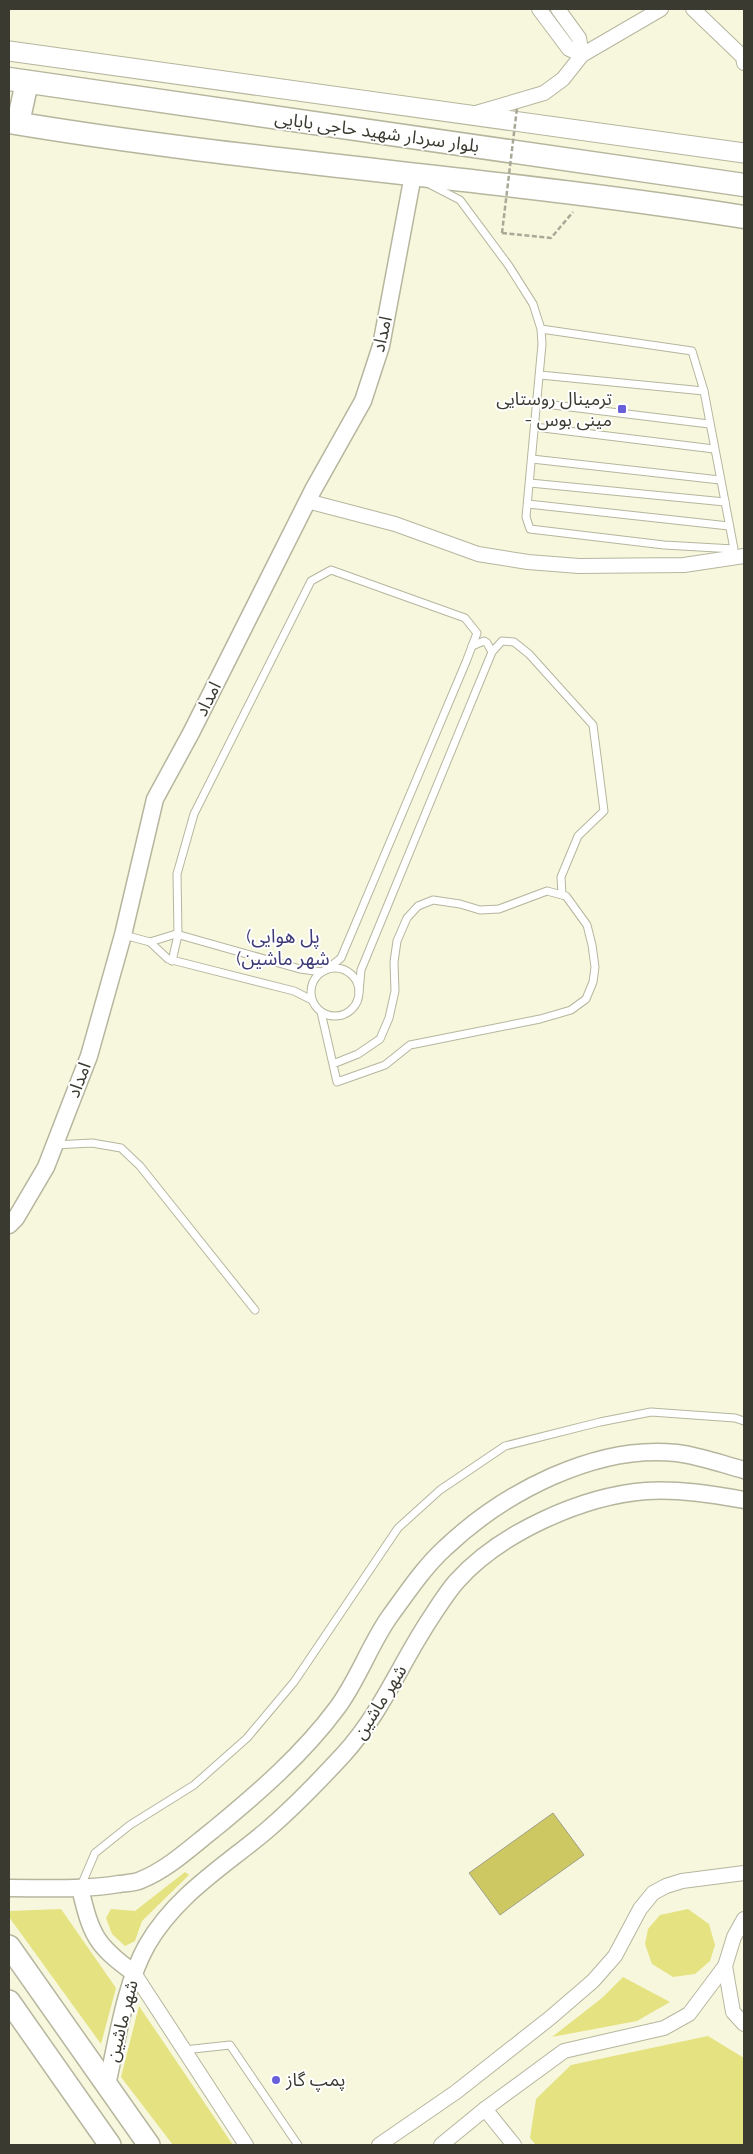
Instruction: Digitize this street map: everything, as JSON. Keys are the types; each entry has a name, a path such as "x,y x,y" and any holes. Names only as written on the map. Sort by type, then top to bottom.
{"highway":[{"path":"13,122 18,81"},
{"name":"بلوار سردار شهید حاجی بابایی","path":"18,81 744,185"},
{"name":"بلوار سردار شهید حاجی بابایی","path":"13,122 211,151 587,196 744,217"}],"main road":[{"path":"9,51 744,153"},
{"path":"9,1946 149,2145"},
{"path":"9,2001 110,2145"}],"street":[{"path":"538,9 569,49 582,55"},
{"path":"558,9 579,38 582,55"},
{"path":"470,115 544,93 563,79 582,55 661,9"},
{"path":"697,10 742,57 744,63"},
{"name":"امداد","path":"9,1226 16,1218 46,1167 89,1056 123,935 155,799 191,732 307,502 363,401 381,346 413,175"},
{"path":"307,502 396,524 478,554 528,562 579,566 684,565 744,556"},
{"name":"شهر ماشین","path":"9,1888 80,1888 139,1881 161,1871 224,1821 315,1736 339,1705 389,1618 419,1578 444,1548 478,1520 510,1499 546,1479 583,1465 617,1456 676,1453 699,1457 744,1470"},
{"name":"شهر ماشین","path":"107,2085 134,1972 147,1945 183,1897 268,1830 329,1770 356,1740 376,1714 429,1620 457,1581 488,1553 522,1532 565,1510 608,1497 645,1491 682,1491 744,1500"},
{"path":"379,2145 456,2092 550,2018 592,1981 615,1956 640,1909 653,1893 666,1886 682,1882 744,1873"},
{"path":"80,1888 87,1917 97,1940 114,1958 134,1972 246,2145"},
{"path":"441,2145 485,2109 564,2051 664,2028 689,2014 725,1966 734,1937 744,1918"},
{"path":"725,1966 733,2012 744,2024"},
{"path":"485,2109 514,2145"}],"lane":[{"path":"413,175 460,200 509,266 533,304 542,329 540,375 526,517 530,529 664,545 734,549 704,390 692,352 542,329"},
{"path":"540,375 704,390"},
{"path":"537,403 709,424"},
{"path":"535,427 714,449"},
{"path":"532,459 720,480"},
{"path":"530,483 725,502"},
{"path":"528,504 730,526"},
{"path":"172,960 178,935 177,874 194,814 312,581 331,570 466,618 477,633 341,958 324,971 312,984 312,1000"},
{"path":"472,646 484,641 492,652"},
{"path":"321,1012 336,1016 343,1014 354,1006 359,992 361,970 492,652 502,641 514,642 529,654 593,725 604,811 578,836 561,877 562,894"},
{"path":"150,942 168,959 294,991 312,1000 321,1012 337,1082 385,1065 410,1045 540,1019 571,1010 586,999 593,982 595,967 592,945 586,925 576,907 566,896 547,891 499,909 480,910 460,904 433,900 418,906 406,918 397,941 394,962 395,991 389,1018 380,1038 358,1054 333,1064"},
{"path":"123,935 150,942 178,935 300,970 324,971 334,968 348,972 354,978 359,992"},
{"path":"55,1145 92,1144 121,1148 140,1166 255,1310"},
{"path":"80,1888 95,1852 130,1825 194,1785 247,1738 294,1682 398,1528 440,1490 505,1446 600,1422 651,1412 734,1418 744,1421"},
{"path":"184,2050 230,2045 298,2145"}],"path":[{"path":"517,108 502,233 551,238 587,196"}],"shaded area":[{"path":"185,1872 189,1875 142,1921 135,1941 125,1946 112,1934 106,1918 111,1909 135,1911"},
{"path":"61,1909 116,1988 101,2044 9,1917 9,1911"},
{"path":"688,1909 709,1924 715,1945 710,1961 695,1974 673,1977 652,1964 645,1944 648,1929 660,1915"},
{"path":"623,1977 670,2002 637,2021 552,2037 602,1998"},
{"path":"139,2006 233,2145 173,2145 121,2077"},
{"path":"708,2036 744,2058 744,2145 536,2145 530,2138 536,2099 571,2065"}],"building":[{"path":"553,1813 584,1855 500,1915 469,1873"}],"place":[{"name":"ترمینال روستایی - مینی بوس","path":"622,409"},
{"name":"پمپ گاز","path":"276,2080"}],"district":[{"name":"(پل هوایی (شهر ماشین","path":"283,947"}]}
